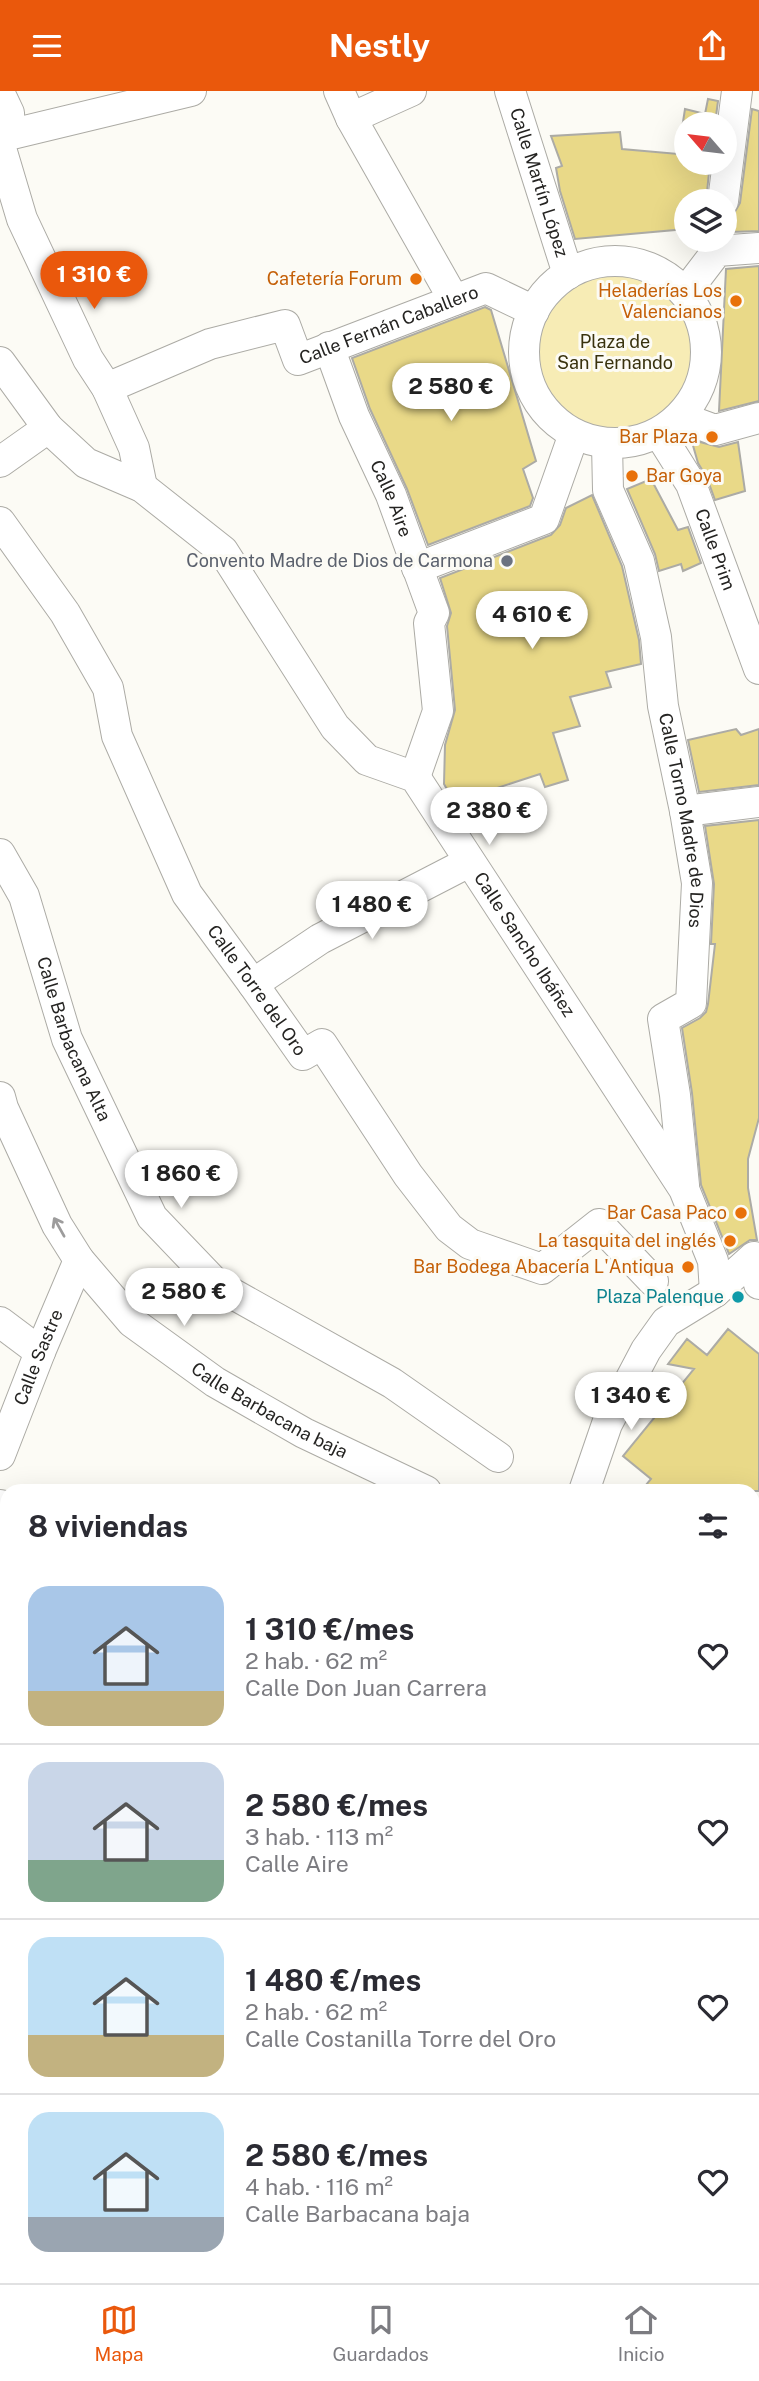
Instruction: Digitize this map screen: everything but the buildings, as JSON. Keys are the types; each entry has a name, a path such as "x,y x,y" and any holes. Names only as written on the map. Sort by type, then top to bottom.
{"street":[{"path":"4,139 191,91"},
{"path":"339,91 351,118 454,300"},
{"path":"351,118 411,91"},
{"name":"Calle Martín López","path":"510,91 568,274"},
{"path":"725,189 737,91"},
{"path":"0,94 9,113 4,139 22,219 88,359 107,388 134,448 142,487"},
{"path":"737,247 759,248"},
{"path":"685,293 714,252"},
{"path":"618,261 643,265 666,276 685,293 699,316 706,342 705,369 696,395 670,425 634,442 607,444 574,434 551,417 534,395 525,367 525,338 534,311 548,290 568,274 592,264 618,261"},
{"name":"Calle Fernán Caballero","path":"107,388 210,344 285,325 298,360 486,288 534,311"},
{"name":"Calle Aire","path":"329,347 354,416 391,495 433,613 429,623 438,711 415,777"},
{"path":"0,362 48,428 86,463 142,487 223,551 335,727 367,760 415,777"},
{"path":"670,425 715,430 759,418"},
{"name":"Calle Prim","path":"670,425 759,669"},
{"path":"0,462 48,428"},
{"path":"417,568 544,519 574,434"},
{"name":"Calle Torno Madre de Dios","path":"607,444 608,490 639,561 656,636 663,706 697,883 691,1003 663,1019 675,1095 684,1189"},
{"name":"Calle Torre del Oro","path":"0,522 65,613 108,688 117,736 187,894 303,1055 322,1044 408,1175 449,1228 470,1244 542,1269 598,1224 653,1281"},
{"name":"Calle Sancho Ibáñez","path":"415,777 684,1189 713,1261 715,1292"},
{"path":"685,811 759,802"},
{"name":"Calle Barbacana Alta","path":"0,854 24,896 66,1039 152,1217 217,1285 392,1383 498,1457"},
{"path":"253,984 320,939 468,862"},
{"name":"Calle Barbacana baja","path":"0,1097 57,1225 79,1260 132,1322 215,1382 304,1433 411,1484"},
{"name":"Calle Sastre","path":"0,1455 79,1260"},
{"path":"586,1484 607,1424 646,1350 666,1322 757,1263"},
{"path":"0,1322 40,1352"}],"green space":[{"name":"Plaza de San Fernando","path":"615,275 644,281 669,298 686,323 692,352 686,381 669,406 644,423 615,429 586,423 561,406 544,381 538,352 544,323 561,298 586,281"}],"place":[{"name":"Cafetería Forum","path":"416,279"},
{"name":"Heladerías Los Valencianos","path":"736,301"},
{"name":"Bar Plaza","path":"712,437"},
{"name":"Bar Goya","path":"632,476"},
{"name":"Convento Madre de Dios de Carmona","path":"507,561"},
{"name":"Bar Casa Paco","path":"741,1213"},
{"name":"La tasquita del inglés","path":"730,1241"},
{"name":"Bar Bodega Abacería L'Antiqua","path":"688,1267"},
{"name":"Plaza Palenque","path":"738,1297"}]}
